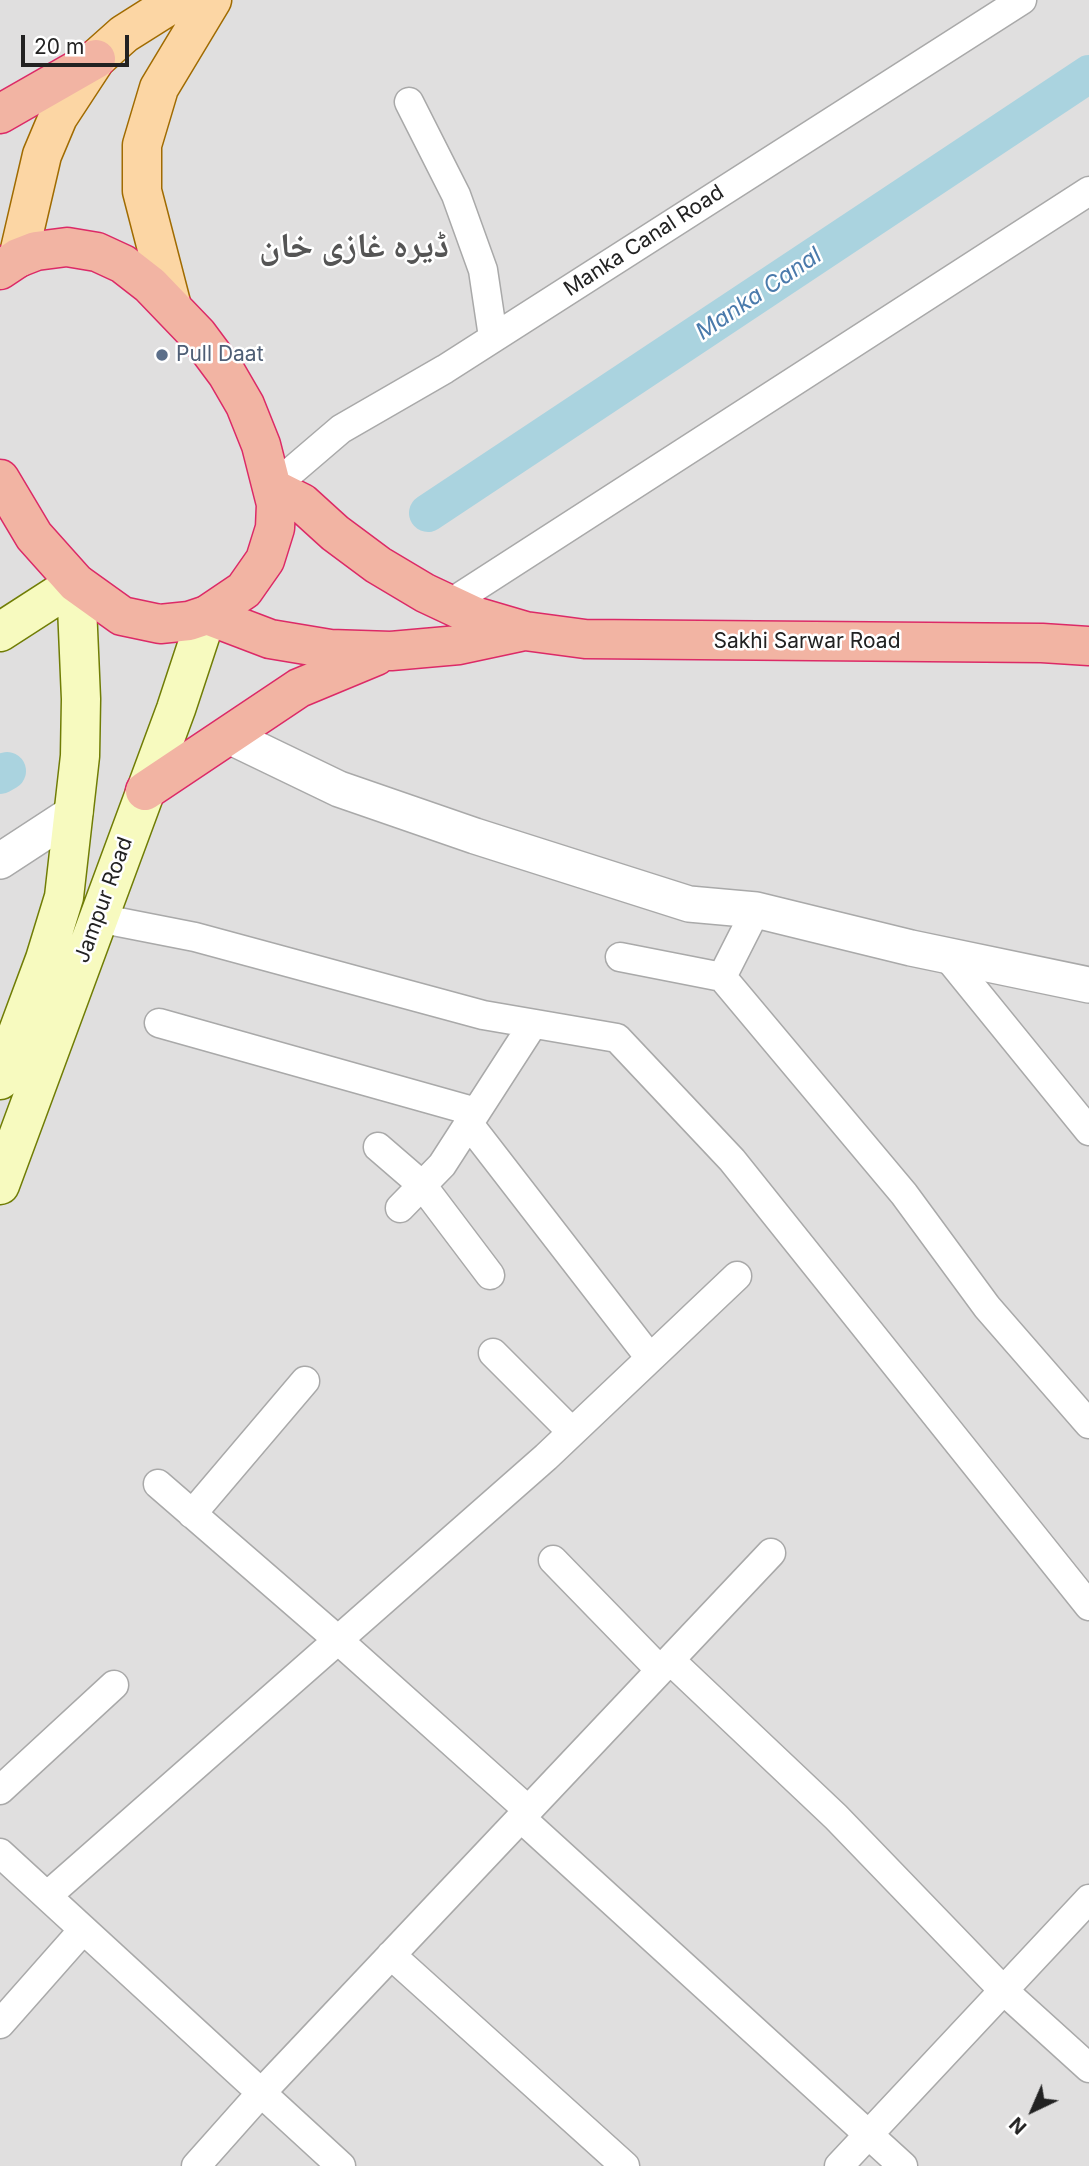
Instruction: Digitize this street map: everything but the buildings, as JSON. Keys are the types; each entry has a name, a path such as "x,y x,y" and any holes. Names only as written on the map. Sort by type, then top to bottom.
{"highway":[{"path":"0,114 96,60"},
{"path":"0,479 34,536 76,583 122,616 160,624 188,621 207,615 244,590 265,560 275,528 276,503 261,445 245,405 227,374 198,335 172,307 122,264 97,252 66,247 36,251 6,260"},
{"name":"Sakhi Sarwar Road","path":"272,488 302,503 335,533 378,565 425,593 474,616 525,631 596,639 1028,643 1089,646"},
{"name":"Sakhi Sarwar Road","path":"207,615 270,639 330,649 391,651 459,645 525,631"},
{"path":"145,791 299,688 391,651"}],"main road":[{"path":"6,260 58,117 96,60 124,34 178,0"},
{"path":"172,307 142,191 142,145 159,88 212,0"},
{"path":"0,632 76,583"},
{"name":"Jampur Road","path":"0,1080 45,959 64,897 75,812 81,699 76,583"},
{"name":"Jampur Road","path":"0,1185 177,709 207,615"}],"street":[{"name":"Manka Canal Road","path":"272,488 341,429 445,369 1022,0"},
{"path":"409,102 456,195 483,270 493,337"},
{"path":"449,604 1089,191"},
{"path":"229,736 339,789 475,836 689,904 756,910 946,955 1089,985"},
{"path":"0,861 75,812"},
{"path":"722,977 756,910"},
{"path":"98,918 195,937 483,1015 617,1038 732,1160 1089,1606"},
{"path":"946,955 1089,1131"},
{"path":"620,957 722,977 904,1194 987,1307 1089,1423"},
{"path":"159,1023 472,1118 650,1358"},
{"path":"400,1208 442,1165 533,1024"},
{"path":"378,1147 422,1185 490,1275"},
{"path":"47,1896 572,1432 737,1276"},
{"path":"493,1353 572,1432"},
{"path":"192,1514 305,1381"},
{"path":"158,1484 338,1640 903,2166"},
{"path":"196,2166 261,2093 771,1553"},
{"path":"553,1560 665,1665 836,1817 1003,1990 1089,2068"},
{"path":"0,1790 114,1685"},
{"path":"0,1853 341,2166"},
{"path":"839,2166 1089,1899"},
{"path":"0,2024 83,1930"},
{"path":"391,1955 625,2166"}],"shaded area":[{"path":"0,0 1089,0 1089,2166 0,2166"}],"waterway":[{"name":"Manka Canal","path":"428,513 1089,74"},
{"name":"Manka Canal","path":"0,775 7,771"}],"place":[{"name":"Pull Daat","path":"162,355"}],"district":[{"name":"ڈیرہ غازی خان","path":"354,246"}]}
